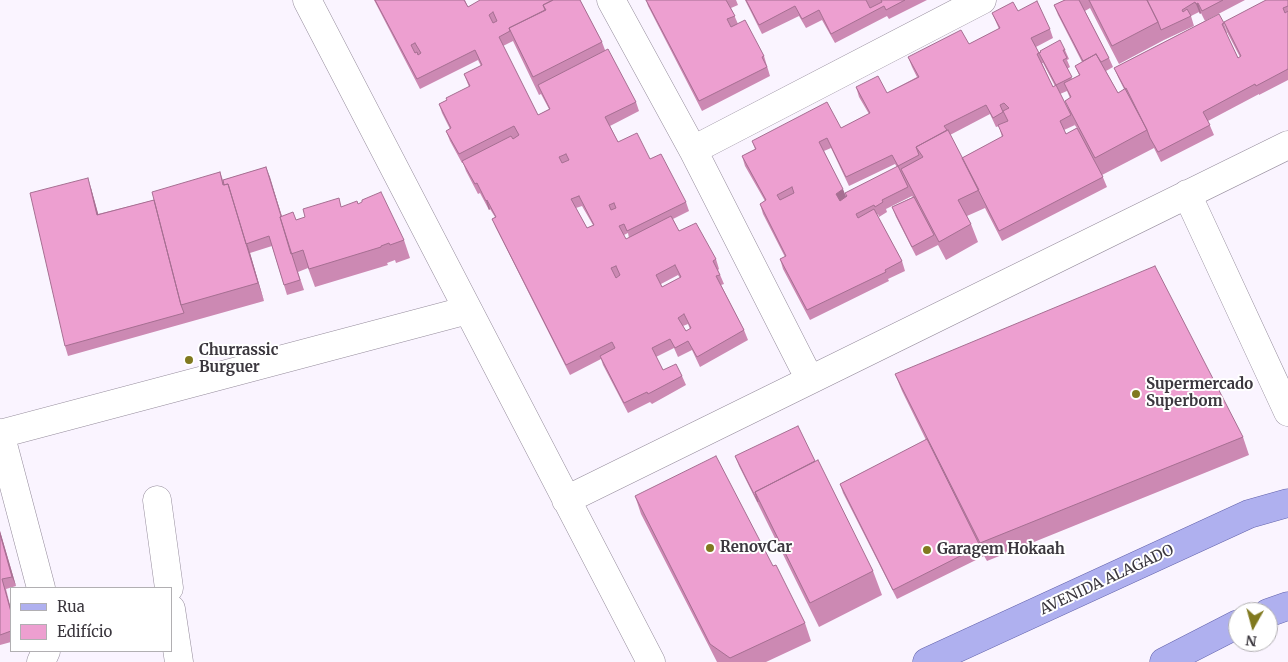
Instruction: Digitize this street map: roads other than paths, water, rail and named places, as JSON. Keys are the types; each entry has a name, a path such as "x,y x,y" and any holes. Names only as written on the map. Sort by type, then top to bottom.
{"main road":[{"name":"AVENIDA ALAGADO","path":"927,662 1249,514 1288,502"},
{"path":"1164,662 1228,629"}],"street":[{"path":"306,0 651,662"},
{"path":"611,0 693,150 810,380"},
{"path":"693,150 982,0"},
{"path":"566,500 1288,145"},
{"path":"1187,194 1288,412"},
{"path":"41,587 0,434 468,310"},
{"path":"157,500 168,587"},
{"path":"172,616 178,662"}],"place":[{"name":"Churrassic Burguer","path":"189,360"},
{"name":"Supermercado Superbom","path":"1136,394"},
{"name":"RenovCar","path":"710,548"},
{"name":"Garagem Hokaah","path":"927,550"}]}
